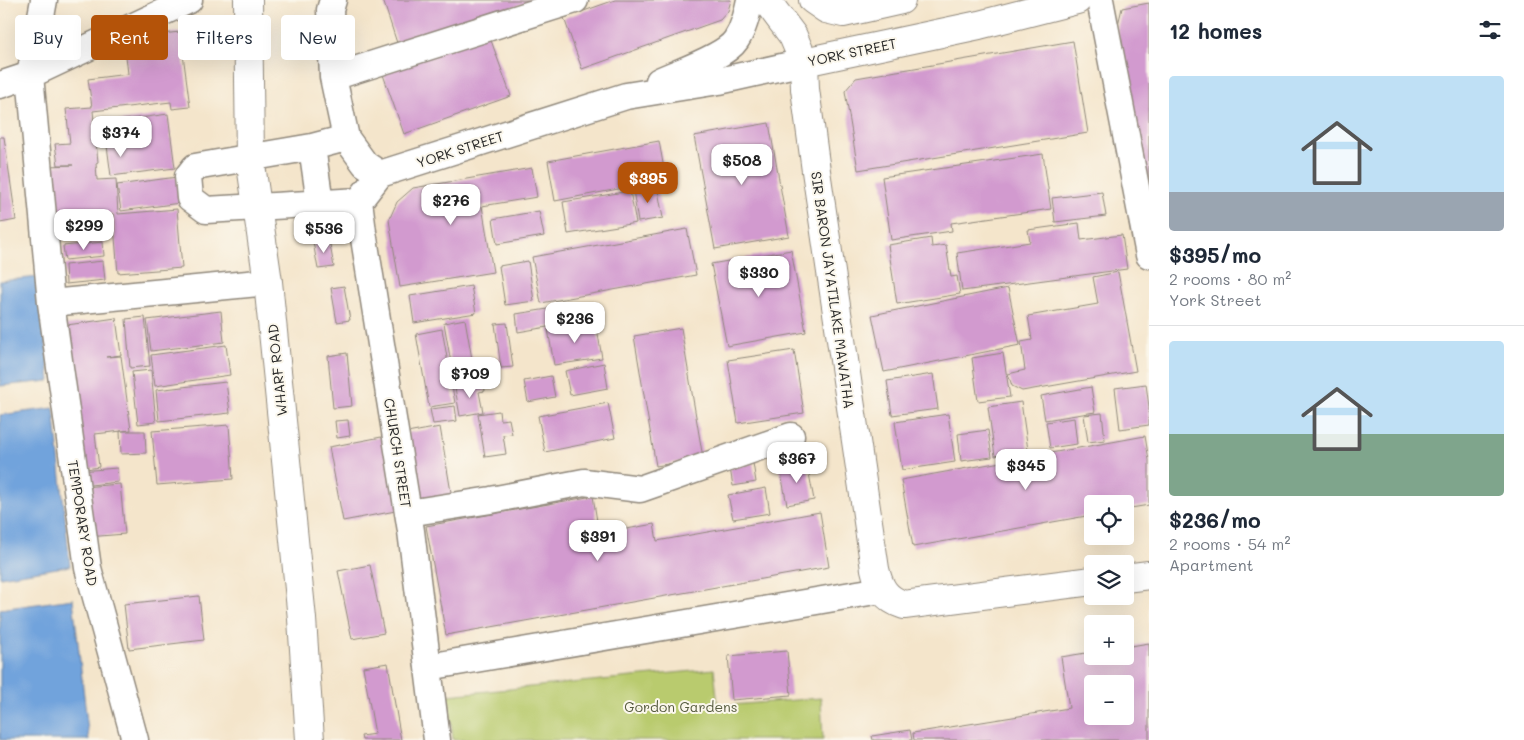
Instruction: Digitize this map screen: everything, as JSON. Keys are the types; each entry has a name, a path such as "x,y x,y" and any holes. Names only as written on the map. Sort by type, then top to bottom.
{"main road":[{"name":"WHARF ROAD","path":"248,0 250,158 268,282 302,619 310,740"},
{"name":"SIR BARON JAYATILAKE MAWATHA","path":"766,0 793,36 804,62 808,110 842,359 875,568 881,590"},
{"path":"793,0 804,30 804,62"},
{"path":"813,0 826,8 843,13 901,0"},
{"name":"YORK STREET","path":"804,62 979,25 1077,0"},
{"path":"1134,577 1149,575"},
{"path":"881,590 894,602 904,605 1084,582"}],"street":[{"name":"TEMPORARY ROAD","path":"44,0 30,75 51,302 88,568 135,740"},
{"path":"0,85 30,75 189,0"},
{"path":"333,0 330,10 333,77 346,138 365,164 380,174 359,201 206,210 190,198 188,176 195,167 250,158 346,138"},
{"path":"333,77 574,0"},
{"name":"YORK STREET","path":"380,174 626,96 724,52 735,41 742,29 750,0"},
{"path":"1100,0 1149,255"},
{"name":"YORK STREET","path":"626,96 719,81 804,62"},
{"path":"312,146 320,203"},
{"name":"CHURCH STREET","path":"359,201 408,513 437,740"},
{"path":"51,302 268,282"},
{"path":"408,513 491,500 584,482 640,489 790,436"},
{"path":"428,667 881,590"}],"green space":[{"name":"Gordon Gardens","path":"714,669 718,706 821,698 823,740 453,740 448,695"}],"water":[{"path":"39,277 50,381 0,386 0,281"},
{"path":"54,408 70,566 0,577 0,415"},
{"path":"73,599 89,740 0,740 0,609"}],"building":[{"path":"383,0 534,0 398,46"},
{"path":"615,0 731,0 728,11 720,20 582,69 564,18"},
{"path":"1149,3 1149,187 1117,29 1122,8"},
{"path":"178,32 178,60 184,60 190,107 172,109 171,102 93,111 98,162 96,163 97,180 116,179 118,214 177,209 182,268 118,273 113,214 104,215 105,232 54,235 49,166 73,165 58,165 55,144 70,143 66,109 92,107 88,79 128,74 126,60 168,60 168,33"},
{"path":"488,32 511,96 404,134 381,69"},
{"path":"1073,41 1088,133 858,170 845,91 856,78"},
{"path":"168,114 175,168 111,176 104,123"},
{"path":"769,123 789,236 715,249 694,136"},
{"path":"0,137 4,137 16,220 0,223"},
{"path":"659,141 666,180 555,201 548,161"},
{"path":"1043,154 1051,209 951,223 952,231 891,240 882,177"},
{"path":"532,168 537,197 482,206 493,272 400,287 389,220 397,202 413,188"},
{"path":"177,177 180,203 121,211 117,185"},
{"path":"657,185 663,218 638,222 633,190"},
{"path":"630,191 636,223 568,234 563,202"},
{"path":"1102,192 1106,216 1055,222 1052,198"},
{"path":"539,211 544,236 497,244 493,219"},
{"path":"356,223 358,237 337,241 334,227"},
{"path":"1079,223 1081,240 1122,235 1127,269 962,291 957,253 1030,242 1028,230"},
{"path":"687,229 696,275 541,303 532,257"},
{"path":"931,238 932,247 946,245 951,277 957,276 960,294 897,304 888,245"},
{"path":"329,239 334,267 318,269 313,242"},
{"path":"103,242 104,256 65,260 63,246"},
{"path":"791,250 806,332 727,346 711,264"},
{"path":"103,261 105,280 66,284 65,265"},
{"path":"528,261 534,301 505,305 499,266"},
{"path":"1118,272 1136,371 1022,391 1012,386 1008,374 1025,370 1021,342 1032,340 1028,316 1098,304 1093,277"},
{"path":"344,286 350,320 337,322 331,288"},
{"path":"471,286 476,313 414,323 410,296"},
{"path":"1008,288 1020,345 884,372 872,315"},
{"path":"586,303 588,320 518,332 516,314"},
{"path":"221,311 224,342 151,351 147,320"},
{"path":"145,317 150,366 130,368 126,319"},
{"path":"116,318 121,355 106,357 121,356 131,430 95,434 99,467 80,470 60,326"},
{"path":"465,319 476,382 455,386 444,323"},
{"path":"596,322 602,358 554,365 548,329"},
{"path":"507,323 513,367 501,368 495,324"},
{"path":"681,328 703,458 656,466 634,336"},
{"path":"442,329 455,403 429,407 416,334"},
{"path":"226,345 230,375 155,386 151,355"},
{"path":"794,350 804,413 738,423 728,360"},
{"path":"347,353 352,406 333,408 328,356"},
{"path":"1003,353 1010,397 978,401 972,358"},
{"path":"604,363 608,388 570,395 565,371"},
{"path":"151,370 156,422 138,424 132,372"},
{"path":"933,374 938,409 892,415 887,381"},
{"path":"551,376 555,397 528,402 524,381"},
{"path":"226,382 230,413 159,421 156,390"},
{"path":"484,383 485,391 479,392 483,412 460,416 455,388"},
{"path":"1146,384 1149,425 1120,429 1115,388"},
{"path":"1091,387 1095,412 1045,420 1041,396"},
{"path":"1021,402 1028,450 995,456 988,407"},
{"path":"608,403 615,438 545,452 538,416"},
{"path":"455,406 457,421 433,424 430,409"},
{"path":"499,411 500,420 509,419 512,434 503,435 506,454 485,457 478,414"},
{"path":"1102,413 1105,440 1088,442 1084,415"},
{"path":"948,414 955,462 902,470 895,422"},
{"path":"1074,418 1077,444 1050,448 1046,422"},
{"path":"348,420 350,436 337,438 335,421"},
{"path":"229,425 233,479 157,485 152,431"},
{"path":"440,427 453,504 421,509 407,433"},
{"path":"988,430 992,457 961,461 958,434"},
{"path":"120,431 145,431 146,453 121,454"},
{"path":"392,435 406,509 343,521 329,447"},
{"path":"1145,436 1149,460 1149,505 1134,508 1134,495 1084,495 1084,516 913,547 901,480"},
{"path":"753,463 756,482 733,486 730,468"},
{"path":"807,463 814,500 787,505 780,468"},
{"path":"117,468 118,482 81,486 80,471"},
{"path":"120,484 125,534 87,537 83,487"},
{"path":"766,488 770,513 733,519 728,495"},
{"path":"593,496 599,534 654,524 657,541 820,512 829,567 446,635 426,526"},
{"path":"370,565 384,633 352,639 338,571"},
{"path":"199,596 204,640 129,649 124,604"},
{"path":"1149,643 1149,740 914,740 913,733 1069,708 1061,657 1084,653 1084,665 1134,665 1134,646"},
{"path":"787,651 791,695 732,700 728,656"},
{"path":"388,663 401,740 362,740 361,736 375,734 363,667"},
{"path":"910,730 912,740 873,740 872,736"}]}
